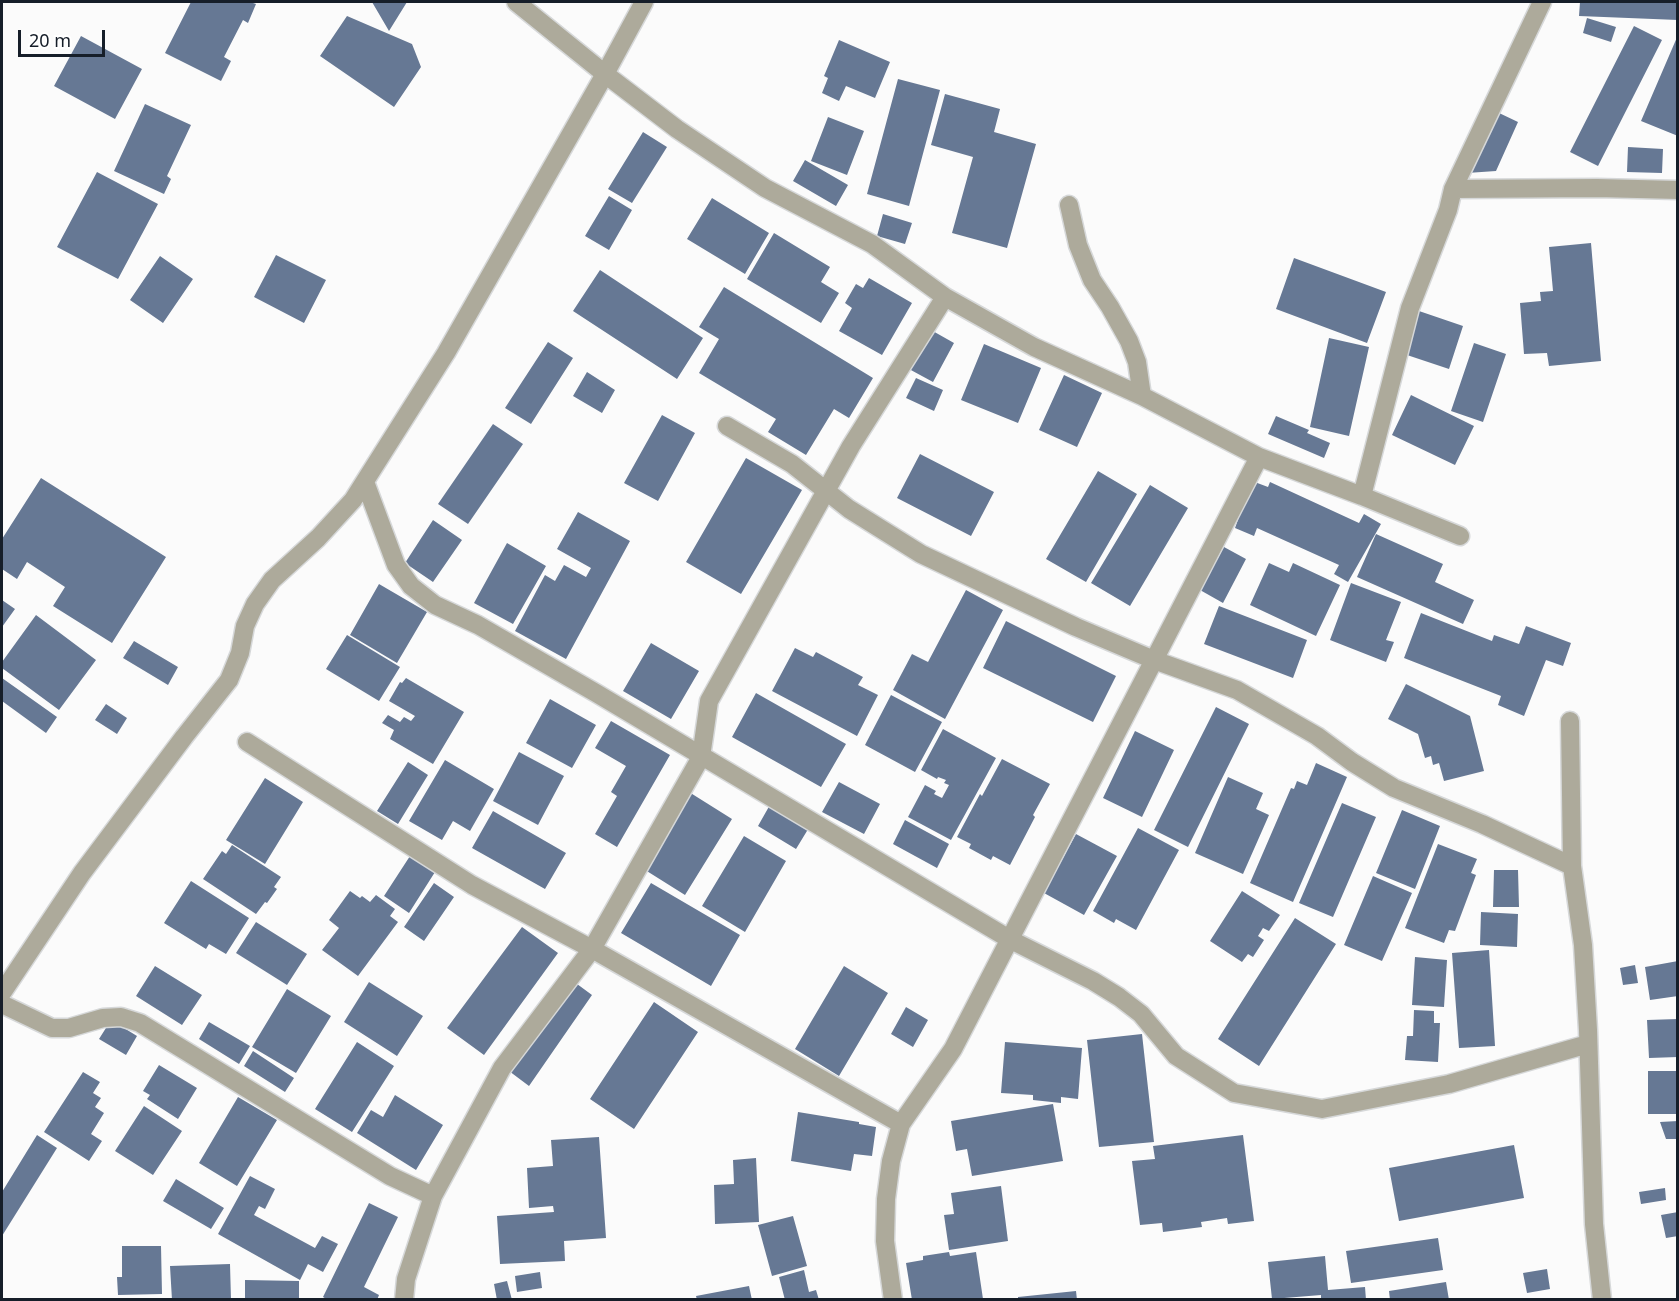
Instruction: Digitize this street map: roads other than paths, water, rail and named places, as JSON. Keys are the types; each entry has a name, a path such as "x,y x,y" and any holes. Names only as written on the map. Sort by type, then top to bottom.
{"street":[{"path":"516,2 677,129 765,188 872,244 945,297 1034,347 1142,396 1258,457 1460,536"},
{"path":"2,993 82,873 229,680 240,653 245,626 255,604 272,580 318,538 353,500 446,353 644,2"},
{"path":"1362,496 1410,308 1448,210 1453,189 1542,2"},
{"path":"1453,189 1677,190"},
{"path":"1069,205 1078,245 1092,280 1129,341 1137,362 1142,396"},
{"path":"404,1299 406,1279 433,1196 502,1068 592,949 701,757 709,701 851,446 945,297"},
{"path":"727,426 792,464 849,509 921,554 1076,627 1154,660 1237,690 1317,735 1352,762 1394,788 1482,824 1572,866"},
{"path":"893,1299 885,1240 886,1199 891,1161 901,1124 953,1049 1258,457"},
{"path":"364,482 396,565 411,586 435,605 478,625 596,693 1011,940 1093,981 1141,1014 1176,1056 1233,1093 1322,1108 1449,1084 1588,1044"},
{"path":"1570,721 1572,866 1583,945 1594,1224 1602,1299"},
{"path":"247,742 472,885 592,949 901,1124"},
{"path":"2,1004 52,1028 69,1028 103,1018 121,1017 140,1023 390,1176 433,1196"}]}
